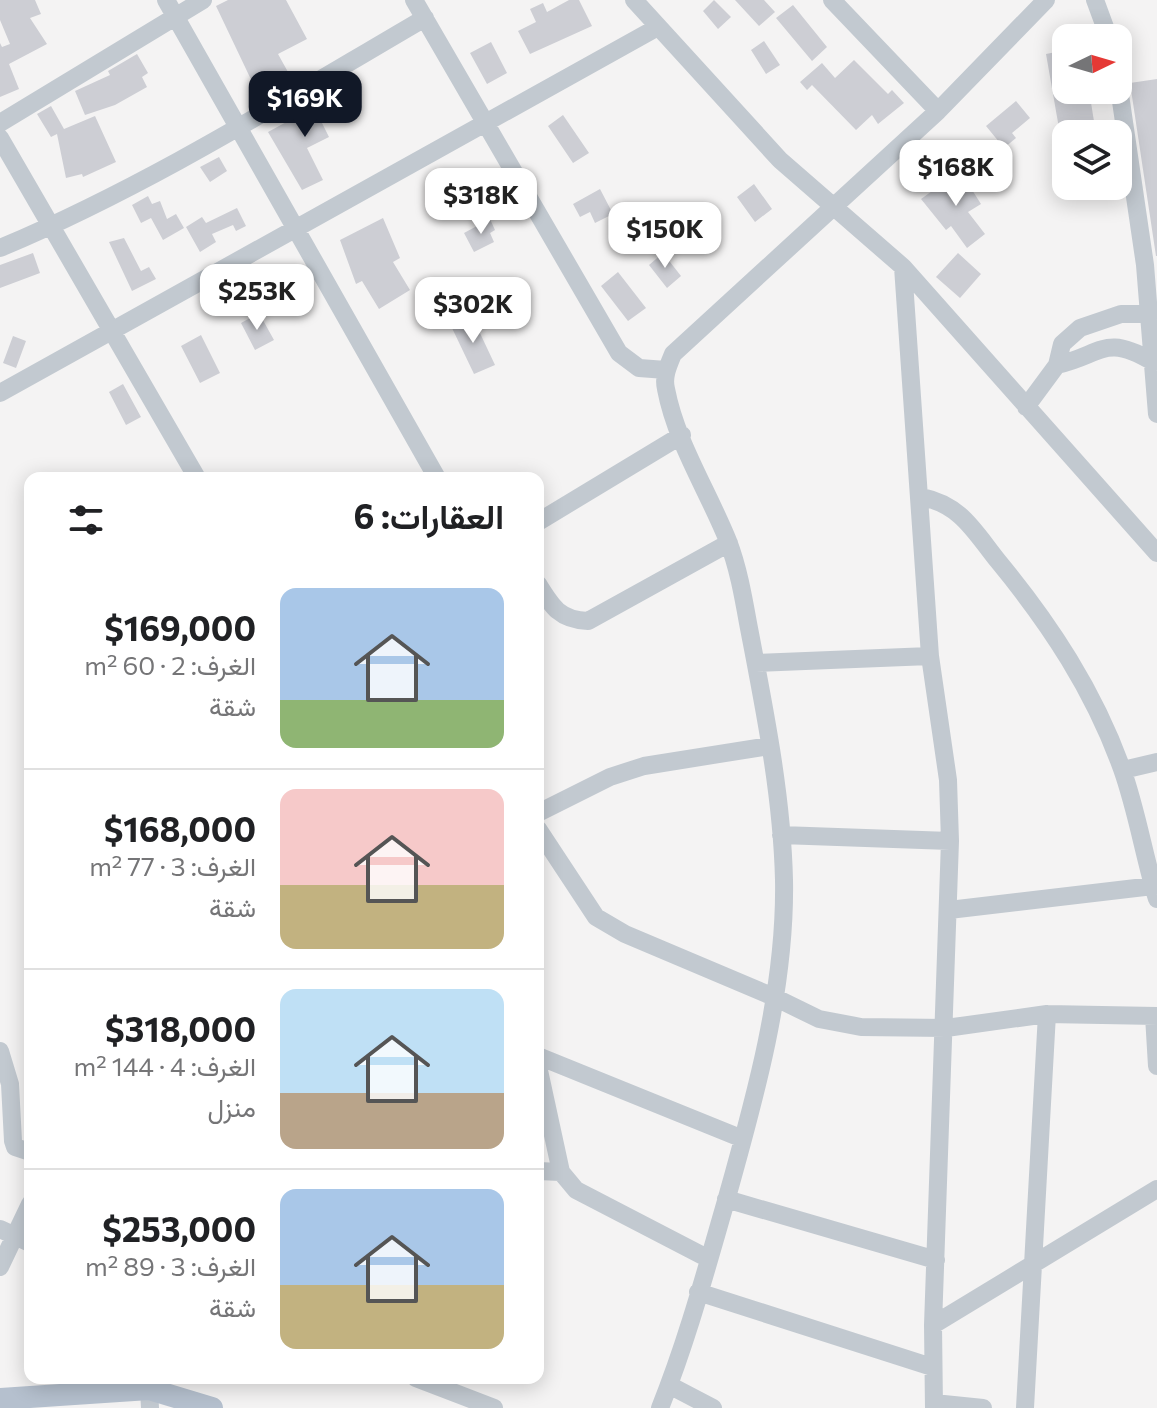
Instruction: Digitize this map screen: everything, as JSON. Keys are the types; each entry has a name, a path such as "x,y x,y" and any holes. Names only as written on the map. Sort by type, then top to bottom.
{"main road":[{"path":"10,1402 71,1386 158,1392 212,1408"}],"street":[{"path":"0,123 170,8 203,0"},
{"path":"414,0 619,353 639,368 666,370"},
{"path":"634,0 780,160 903,267 1157,553"},
{"path":"832,0 938,111"},
{"path":"660,1408 709,1259 743,1139 774,997 782,944 781,835 742,588 729,543 682,435 666,388 666,370 673,354 938,111 1046,0"},
{"path":"1095,0 1104,24"},
{"path":"170,8 292,228 434,472"},
{"path":"0,248 51,227 236,128 425,18"},
{"path":"0,393 658,27"},
{"path":"1121,104 1150,314 1157,414"},
{"path":"0,138 194,472"},
{"path":"903,267 922,497 930,656 948,780 950,841 946,1028 933,1325 934,1406 983,1408"},
{"path":"1026,407 1057,365 1062,344 1080,328 1121,314 1150,314"},
{"path":"1057,365 1074,362 1093,350 1117,346 1153,362"},
{"path":"544,518 682,435"},
{"path":"922,497 952,506 1044,617 1091,695 1123,770 1155,892 949,910"},
{"path":"544,594 552,608 569,621 588,621 729,543"},
{"path":"756,663 930,656"},
{"path":"544,810 610,777 644,766 769,746"},
{"path":"1123,770 1157,762"},
{"path":"781,835 950,841"},
{"path":"544,838 596,917 625,934 819,1019 861,1027 946,1028 1047,1014 1155,1016 1157,1066"},
{"path":"1025,1408 1047,1014"},
{"path":"0,1051 10,1084 13,1141 15,1147 24,1150"},
{"path":"544,1058 743,1139"},
{"path":"544,1094 561,1172 576,1190 709,1259"},
{"path":"544,1171 561,1172"},
{"path":"933,1325 1033,1268 1157,1189"},
{"path":"726,1199 936,1260"},
{"path":"0,1267 24,1217"},
{"path":"698,1292 932,1367"},
{"path":"432,1384 494,1408"},
{"path":"669,1385 713,1408"}],"building":[{"path":"0,0 35,0 41,14 30,18 47,44 9,64 19,89 0,97 0,43 2,47 10,44 0,20"},
{"path":"228,0 286,0 307,39 278,54 288,72 256,90 216,6"},
{"path":"569,0 579,0 592,26 530,54 518,31 536,22 530,9 543,3 547,12"},
{"path":"714,0 731,17 718,29 703,11"},
{"path":"735,0 764,0 775,12 759,26"},
{"path":"793,5 827,47 812,61 776,18"},
{"path":"764,41 780,65 766,74 751,50"},
{"path":"491,42 507,73 487,84 470,53"},
{"path":"1052,53 1052,88 1046,54"},
{"path":"137,54 148,73 142,77 147,87 115,105 85,115 75,91 110,75 108,71"},
{"path":"854,60 888,94 892,90 904,103 878,124 872,115 856,130 812,85 807,90 800,82 822,63 835,78"},
{"path":"1157,79 1157,256 1132,96 1132,83"},
{"path":"345,98 350,112 322,123 329,137 307,148 323,180 302,190 268,132 290,120 296,108 304,103 314,109"},
{"path":"1016,101 1030,118 1012,133 1016,138 1004,148 986,126"},
{"path":"1055,104 1091,104 1094,120 1058,120"},
{"path":"51,106 64,129 95,116 116,162 83,177 82,174 66,178 57,134 51,137 37,114"},
{"path":"563,115 589,153 573,163 548,126"},
{"path":"219,157 227,171 210,182 200,167"},
{"path":"960,171 981,204 968,212 985,234 967,248 951,226 946,230 921,199"},
{"path":"754,184 772,209 755,222 737,197"},
{"path":"600,189 613,214 595,223 590,212 580,217 573,204"},
{"path":"148,196 152,204 160,201 167,219 176,214 184,228 163,240 151,218 141,223 132,205"},
{"path":"237,208 246,226 236,231 233,225 212,234 216,242 200,252 186,227 202,217 206,223"},
{"path":"383,218 400,258 393,262 410,290 379,309 362,281 356,284 340,240"},
{"path":"490,219 495,230 490,233 494,242 474,252 464,233"},
{"path":"124,238 141,271 149,267 156,279 132,291 109,242"},
{"path":"33,253 40,273 0,288 0,265"},
{"path":"663,253 681,276 667,288 649,265"},
{"path":"958,253 981,274 960,298 936,277"},
{"path":"618,272 646,308 628,321 601,286"},
{"path":"259,313 274,340 255,350 241,323"},
{"path":"471,314 495,365 474,374 452,328 460,325 458,320"},
{"path":"201,335 220,373 200,383 181,346"},
{"path":"13,336 26,341 16,368 3,363"},
{"path":"123,384 141,417 126,425 109,392"}]}
